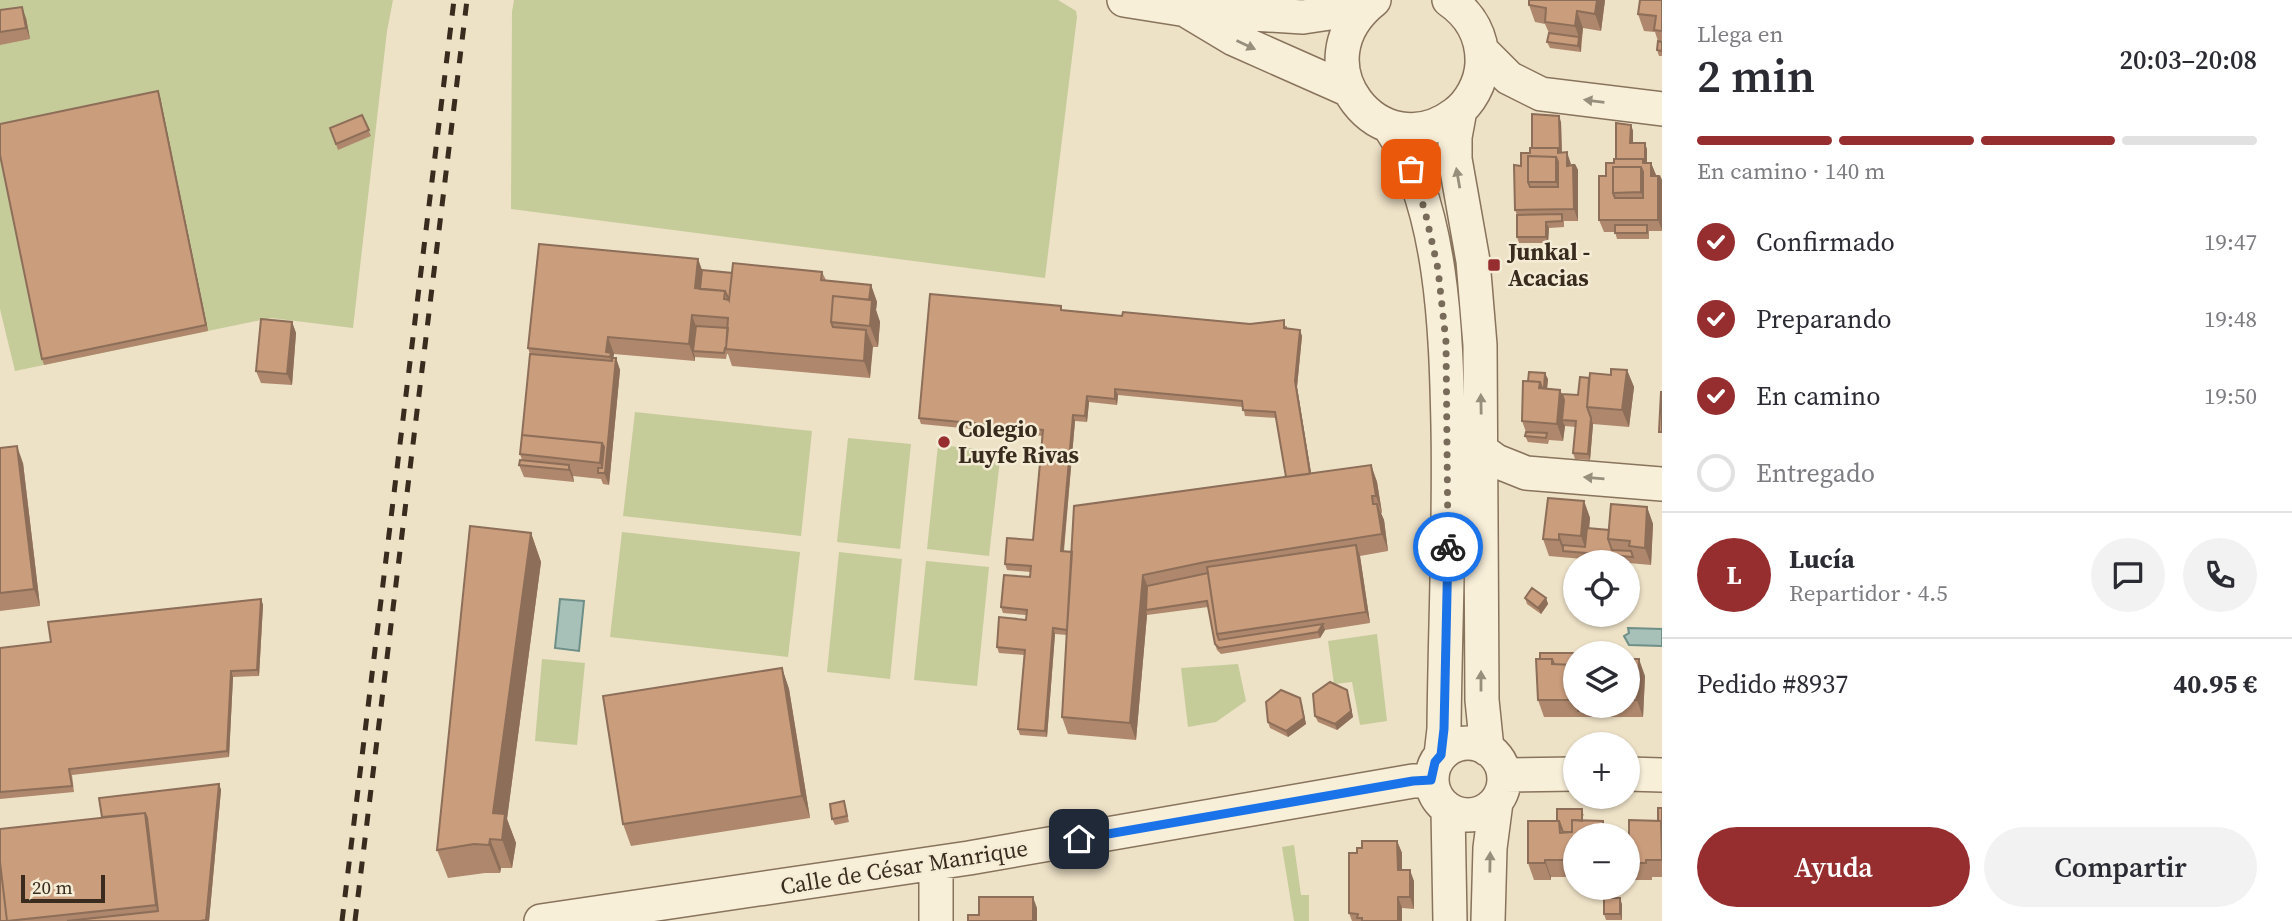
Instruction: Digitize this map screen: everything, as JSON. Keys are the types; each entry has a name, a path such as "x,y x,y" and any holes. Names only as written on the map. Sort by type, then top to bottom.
{"street":[{"path":"1124,0 1187,10 1303,17 1368,4"},
{"path":"1368,4 1354,19 1342,47 1343,76 1359,105 1373,118 1390,126 1419,129 1434,126 1460,110 1471,98 1478,83 1482,67 1479,37 1458,4"},
{"path":"1187,10 1234,39 1349,90"},
{"path":"1482,51 1508,78 1541,94 1662,109"},
{"path":"1460,110 1455,137 1455,159 1473,261 1480,345 1482,700 1495,775 1488,921"},
{"path":"1390,126 1411,169 1425,211 1438,269 1446,342 1449,517 1444,729 1436,768 1436,797 1448,810 1459,814 1482,813 1495,775"},
{"path":"1481,450 1496,461 1526,473 1662,484"},
{"path":"1436,768 1451,747 1475,744 1495,775"},
{"name":"Calle de César Manrique","path":"541,921 936,863 1413,781 1436,768"},
{"path":"1495,775 1563,774"},
{"path":"1640,775 1662,775"},
{"path":"1448,810 1450,921"},
{"path":"936,863 936,921"}],"green space":[{"path":"0,0 393,0 387,31 353,328 271,318 15,371 0,309"},
{"path":"514,0 1058,0 1076,11 1077,17 1045,278 511,209"},
{"path":"635,412 812,431 801,536 623,516"},
{"path":"848,438 911,444 900,549 837,542"},
{"path":"938,445 1001,451 989,556 927,549"},
{"path":"622,532 800,552 788,657 610,637"},
{"path":"839,552 902,559 890,679 827,672"},
{"path":"926,561 989,567 977,686 914,680"},
{"path":"1377,634 1387,721 1360,725 1352,682 1334,684 1328,641"},
{"path":"542,659 585,663 577,745 535,741"},
{"path":"1238,664 1246,701 1216,722 1188,727 1181,668"},
{"path":"1294,845 1301,895 1309,895 1309,921 1294,921 1282,847"}],"water":[{"path":"560,599 584,601 579,651 555,648"},
{"path":"1628,628 1662,629 1662,646 1640,645 1640,641 1627,641 1624,636 1629,633"}],"building":[{"path":"1529,0 1597,0 1595,14 1577,11 1575,26 1545,22 1546,8 1529,5"},
{"path":"1640,0 1662,0 1662,31 1654,30 1656,16 1638,14"},
{"path":"22,7 26,28 0,32 0,10"},
{"path":"1549,33 1579,37 1578,46 1547,42"},
{"path":"1658,41 1662,42 1662,51 1657,50"},
{"path":"158,91 206,325 42,359 0,155 0,124"},
{"path":"1532,114 1559,116 1560,153 1558,148 1532,148"},
{"path":"362,115 369,130 336,144 330,128"},
{"path":"1616,123 1631,125 1630,143 1645,143 1645,163 1643,159 1616,159"},
{"path":"1530,148 1558,148 1558,153 1567,152 1567,166 1573,165 1574,209 1515,210 1514,165 1521,166 1521,153 1530,153","holes":["1528,156 1556,157 1558,187 1530,187"]},
{"path":"1528,156 1556,157 1556,182 1528,182"},
{"path":"1614,159 1643,159 1643,163 1651,163 1651,176 1658,176 1658,220 1599,220 1599,176 1606,176 1606,163 1614,163","holes":["1613,167 1641,167 1643,198 1615,198"]},
{"path":"1613,167 1641,167 1641,192 1613,193"},
{"path":"1562,214 1562,221 1546,222 1546,237 1517,237 1517,215"},
{"path":"1615,225 1647,225 1647,233 1615,233"},
{"path":"539,244 698,259 695,288 725,291 724,299 729,300 733,263 822,272 821,280 871,285 869,300 833,296 833,327 866,330 864,361 726,349 728,318 692,315 689,344 608,337 606,352 611,353 610,357 528,348"},
{"path":"702,270 732,273 729,300 725,291 700,289"},
{"path":"930,294 1061,306 1061,310 1122,316 1123,312 1250,324 1284,320 1284,328 1300,330 1295,381 1310,474 1286,477 1275,412 1243,410 1242,401 1115,389 1115,399 1087,396 1085,416 1073,415 1061,551 1072,552 1067,630 1053,628 1045,731 1018,729 1025,650 997,647 999,617 1026,620 1027,610 1001,607 1004,575 1030,577 1031,566 1005,564 1007,538 1033,540 1043,430 919,418"},
{"path":"833,296 872,300 870,326 831,322"},
{"path":"261,319 292,322 287,374 256,371"},
{"path":"696,326 728,328 724,353 693,351"},
{"path":"530,354 612,361 612,358 616,358 605,473 598,473 598,468 602,468 602,443 522,435"},
{"path":"1611,369 1627,370 1622,410 1587,407 1590,373 1611,375"},
{"path":"1529,372 1545,373 1544,388 1540,382 1528,381"},
{"path":"1580,377 1589,378 1587,407 1591,418 1588,454 1573,453 1576,421 1562,420 1562,394 1578,395"},
{"path":"1523,381 1540,382 1539,388 1560,390 1557,424 1522,421"},
{"path":"1661,392 1662,432 1659,432"},
{"path":"1526,432 1547,433 1546,438 1525,436"},
{"path":"522,435 602,443 600,463 520,454"},
{"path":"17,446 34,589 0,593 0,448"},
{"path":"520,460 569,465 569,470 519,465"},
{"path":"1371,465 1376,496 1372,496 1373,504 1377,504 1382,534 1205,562 1143,575 1130,723 1062,717 1074,506"},
{"path":"1548,498 1584,501 1581,536 1559,534 1559,540 1543,539"},
{"path":"1611,504 1647,507 1645,548 1629,546 1630,541 1608,539"},
{"path":"470,526 531,533 493,813 505,814 502,840 490,839 489,845 474,844 437,850"},
{"path":"1587,528 1609,530 1608,539 1612,550 1563,550 1563,545 1585,547"},
{"path":"1356,545 1366,612 1217,634 1207,567"},
{"path":"1208,573 1219,640 1323,624 1318,632 1219,648 1215,644 1207,601 1146,610 1147,586"},
{"path":"1532,588 1546,598 1538,608 1525,598"},
{"path":"261,599 257,670 231,671 227,751 69,769 72,786 0,792 0,648 51,642 48,622"},
{"path":"1540,653 1563,653 1563,664 1554,664 1552,659 1540,659"},
{"path":"1536,659 1552,659 1552,664 1563,665 1563,700 1538,700"},
{"path":"782,668 802,796 623,824 603,696"},
{"path":"1330,682 1347,690 1351,711 1335,724 1315,716 1313,694"},
{"path":"1281,690 1300,698 1304,718 1286,731 1268,722 1266,702"},
{"path":"219,784 206,920 67,921 158,911 145,813 102,817 99,798"},
{"path":"844,801 847,816 832,819 830,804"},
{"path":"1658,808 1662,808 1662,824 1658,821"},
{"path":"1557,809 1582,809 1582,821 1563,823 1563,832 1557,821"},
{"path":"145,813 156,905 7,921 0,862 0,829"},
{"path":"1572,820 1603,821 1603,823 1572,823"},
{"path":"1629,820 1661,821 1662,860 1646,860 1646,863 1640,863 1640,823 1629,823"},
{"path":"1528,821 1559,821 1560,833 1563,833 1563,860 1528,863"},
{"path":"1362,841 1397,841 1398,870 1410,870 1410,897 1398,897 1398,921 1362,921 1362,918 1357,918 1358,914 1349,913 1349,853 1357,853 1357,848 1362,848"},
{"path":"0,862 7,921 0,921"},
{"path":"979,897 1033,897 1033,921 968,921 968,915 979,915"},
{"path":"1604,900 1620,900 1620,914 1604,914"}],"railway":[{"path":"342,921 454,0"},
{"path":"355,921 467,0"}],"way so far":[{"path":"1411,169 1425,211 1438,269 1446,342 1448,547"}],"place":[{"name":"Junkal - Acacias","path":"1494,265"},
{"name":"Colegio Luyfe Rivas","path":"944,442"}],"route":[{"path":"1079,839 1431,780 1435,762 1441,755 1444,729 1448,547"}]}
